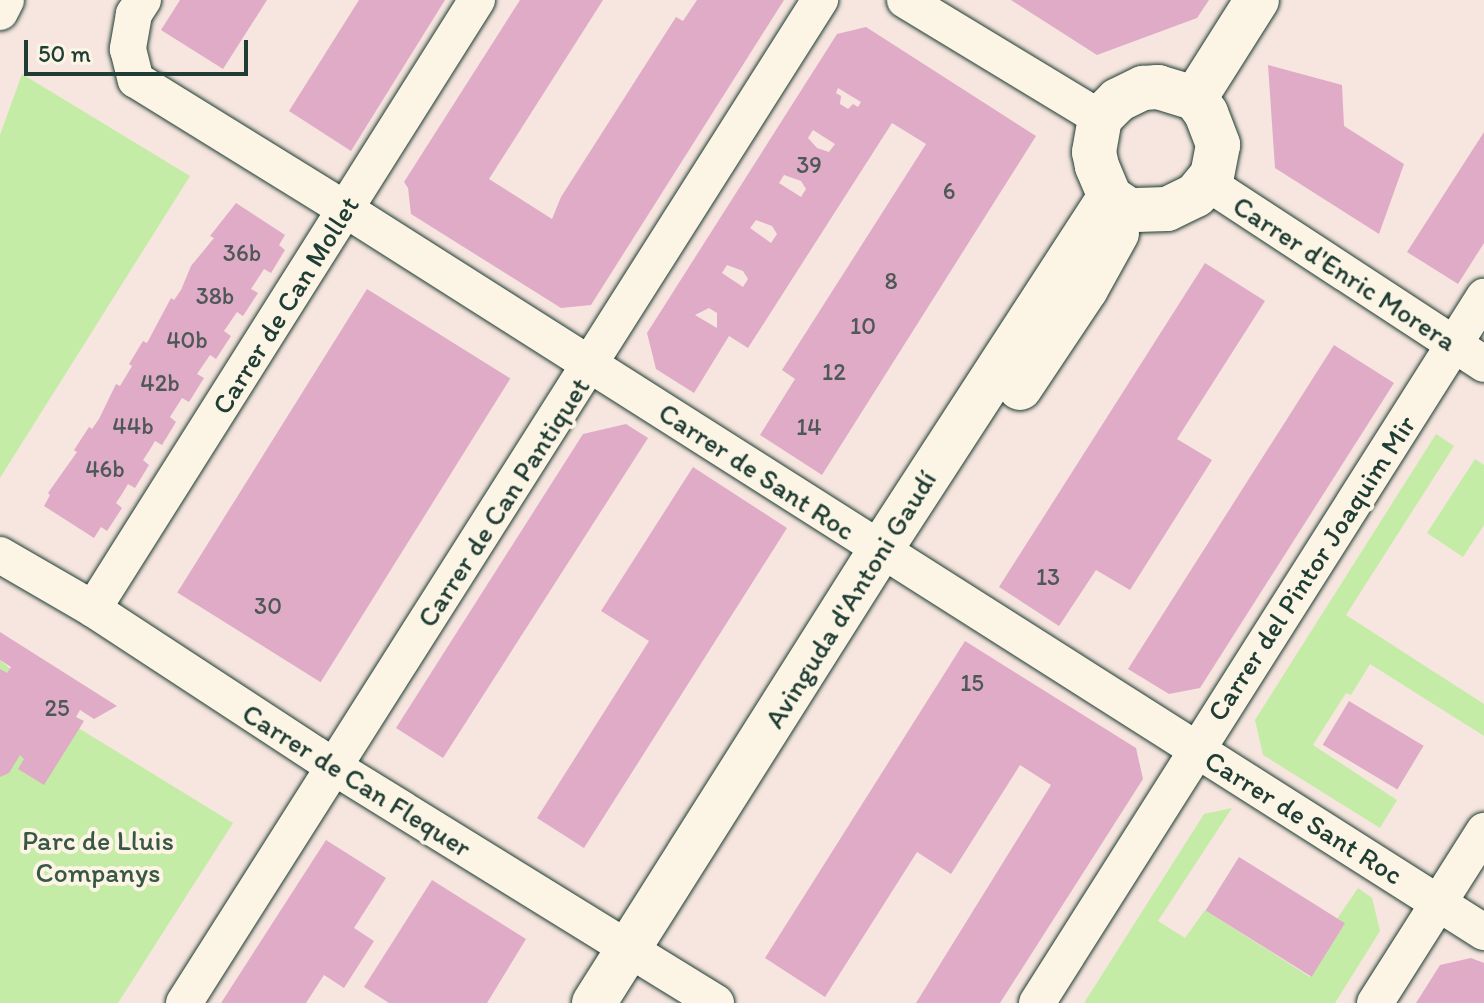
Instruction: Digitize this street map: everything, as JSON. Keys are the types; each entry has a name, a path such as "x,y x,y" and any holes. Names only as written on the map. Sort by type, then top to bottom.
{"street":[{"path":"0,12 6,0"},
{"name":"Carrer de Sant Roc","path":"143,0 134,14 128,49 136,80 345,209 1484,932"},
{"name":"Carrer de Can Mollet","path":"93,609 477,0"},
{"name":"Carrer de Can Pantiquet","path":"184,1003 820,0"},
{"path":"905,0 1100,118"},
{"path":"1195,98 1257,0"},
{"path":"1158,87 1195,98 1213,125 1218,145 1212,175 1196,195 1167,209 1120,204 1094,152 1100,118 1118,100 1143,88 1158,87"},
{"name":"Carrer d'Enric Morera","path":"1206,182 1470,354"},
{"name":"Avinguda d'Antoni Gaudí","path":"594,1003 640,956 892,556 1120,204"},
{"name":"Carrer del Pintor Joaquim Mir","path":"1037,1003 1195,748 1470,354 1484,297"},
{"name":"Carrer de Can Flequer","path":"0,555 93,609 334,767 716,1003"},
{"path":"1375,1003 1484,831"},
{"name":"Avinguda d'Antoni Gaudí","path":"626,1003 640,956"}],"green space":[{"path":"22,74 190,176 0,478 0,135"},
{"path":"1436,434 1454,446 1346,615 1484,704 1484,736 1370,664 1351,695 1346,693 1313,745 1397,800 1380,828 1263,755 1255,720"},
{"path":"1475,459 1484,465 1484,525 1463,557 1427,533"},
{"name":"Parc de Lluis Companys","path":"0,660 80,729 233,823 118,1003 0,1003"},
{"path":"1232,808 1158,921 1185,938 1205,910 1310,977 1344,925 1337,919 1358,888 1372,898 1380,931 1335,1003 1084,1003 1204,814"}],"building":[{"path":"180,0 267,0 223,69 161,30"},
{"path":"359,0 445,0 351,151 289,111"},
{"path":"520,0 603,0 489,179 552,219 561,197 676,17 683,21 697,0 784,0 591,305 561,308 411,214 408,188 404,182"},
{"path":"1011,0 1209,0 1197,18 1097,55"},
{"path":"866,27 1036,136 822,475 760,435 795,379 782,370 926,144 892,123 748,348 729,336 694,393 656,369 647,333 837,34","holes":["838,88 861,102 858,107 853,104 848,109 840,104 841,96 836,93","813,130 835,144 829,152 817,148 808,138","784,175 801,181 806,189 801,197 779,183","756,220 772,226 777,234 771,243 750,228","727,265 743,271 748,279 743,287 722,273","709,308 717,313 717,328 695,315"]},
{"path":"1268,65 1342,85 1344,126 1404,164 1379,234 1275,168"},
{"path":"1484,132 1484,243 1458,284 1407,252"},
{"path":"236,203 285,235 279,245 285,250 271,273 264,269 251,289 258,293 243,316 237,312 224,331 231,336 216,359 210,355 197,374 204,378 189,402 182,398 170,417 176,422 162,445 155,441 143,460 149,465 135,488 128,484 116,503 122,508 107,531 101,527 94,538 44,506 50,495 48,493 77,452 74,450 89,427 92,429 99,419 116,384 120,386 132,366 129,364 143,341 147,343 171,298 174,300 181,290 191,266 214,238 210,236"},
{"path":"1205,263 1265,301 1177,439 1212,460 1130,590 1096,570 1059,626 999,587"},
{"path":"367,289 510,379 321,682 177,593"},
{"path":"1334,345 1394,383 1200,688 1169,694 1128,669"},
{"path":"626,424 648,438 443,758 396,728 583,434"},
{"path":"693,467 787,528 584,848 537,818 649,641 601,611"},
{"path":"0,632 117,706 94,719 80,710 76,717 84,721 44,785 18,769 24,759 20,755 9,773 0,777 0,669 7,673 11,667 0,660"},
{"path":"965,641 1136,748 1143,779 1000,1003 916,1003 1051,785 1020,765 951,874 917,852 825,997 765,958"},
{"path":"1349,701 1424,746 1397,790 1323,745"},
{"path":"326,840 386,878 354,928 374,941 344,988 324,975 306,1003 221,1003"},
{"path":"1239,857 1345,923 1312,977 1206,910"},
{"path":"432,880 526,939 487,1003 389,1003 364,987"},
{"path":"1471,958 1484,963 1484,1003 1416,1003 1440,965"}]}
